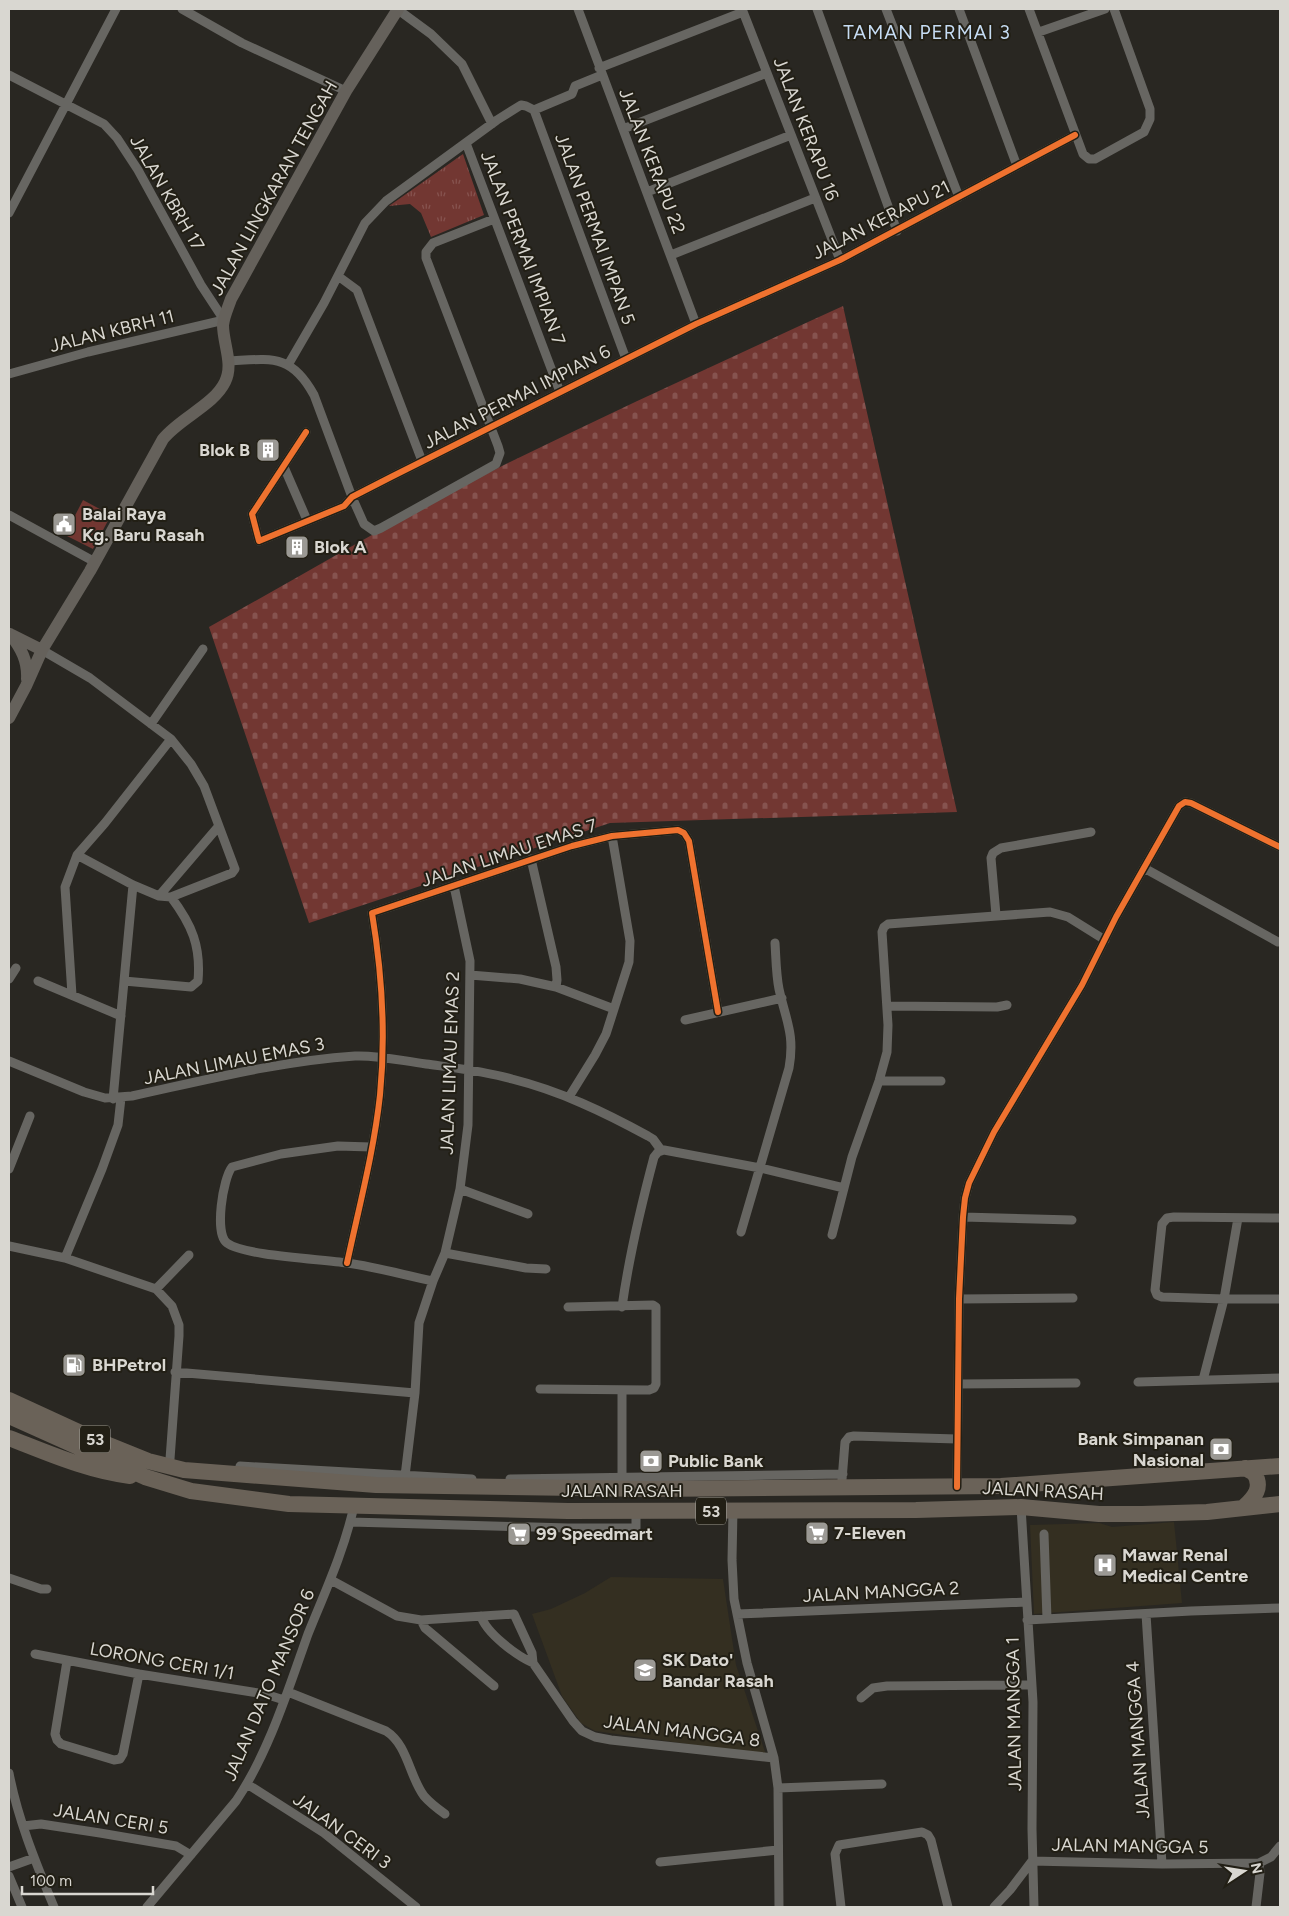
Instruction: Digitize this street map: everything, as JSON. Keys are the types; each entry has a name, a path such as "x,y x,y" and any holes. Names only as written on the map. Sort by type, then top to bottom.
{"highway":[{"path":"9,1387 139,1452 184,1470"},
{"name":"JALAN RASAH","path":"9,1400 96,1440 148,1461 184,1470 376,1485 534,1488 842,1481 956,1487 1001,1486 1280,1466"},
{"name":"JALAN RASAH","path":"9,1416 145,1477 191,1491 290,1504 568,1511 1021,1507 1099,1514 1207,1512 1280,1504"},
{"path":"9,1438 108,1474 145,1477"},
{"path":"1244,1507 1256,1494 1258,1483 1254,1473 1245,1468"}],"street":[{"path":"9,213 116,9"},
{"path":"182,9 242,43 346,91"},
{"path":"398,9 431,34 462,64 492,124"},
{"name":"JALAN LINGKARAN TENGAH","path":"9,718 42,650 95,562 164,439 172,428 208,403 223,386 228,376 224,320 231,299 346,91 398,9"},
{"name":"JALAN KERAPU 22","path":"578,9 696,324"},
{"path":"817,9 897,231"},
{"path":"886,9 959,197"},
{"path":"959,9 1017,166"},
{"path":"1029,9 1039,32 1075,135 1083,154 1089,159 1095,159 1144,132 1150,119 1150,109 1114,9"},
{"path":"1039,32 1104,9"},
{"path":"288,364 338,276 364,223 386,201 520,105 534,110 572,94 575,86 601,71 742,10"},
{"name":"JALAN KERAPU 16","path":"742,10 840,260"},
{"path":"623,130 767,73"},
{"name":"JALAN KBRH 17","path":"9,75 104,124 117,138 138,170 201,285 224,320"},
{"name":"JALAN PERMAI IMPAN 5","path":"534,110 626,359"},
{"path":"647,192 791,135"},
{"name":"JALAN KERAPU 21","path":"696,324 840,260 1075,135"},
{"name":"JALAN PERMAI IMPIAN 7","path":"466,144 560,392"},
{"path":"671,255 815,198"},
{"path":"228,361 268,359 280,361 288,364 306,380 364,524 374,530 381,528 496,464 500,453 426,258 429,247 433,243 494,220"},
{"path":"338,276 357,290 422,461"},
{"name":"JALAN KBRH 11","path":"9,374 88,352 224,320"},
{"name":"JALAN PERMAI IMPIAN 6","path":"284,467 252,514 259,541 344,506 352,498 422,461 696,324"},
{"path":"306,432 284,467 307,520"},
{"path":"9,515 95,562"},
{"path":"9,634 42,650 90,678 171,738 191,764 204,786 235,869 232,873 171,897 159,896 133,885 77,855"},
{"path":"9,634 19,645 25,658 28,672 26,686"},
{"path":"151,724 203,649"},
{"path":"72,995 65,887 69,874 77,855 105,823 171,738"},
{"path":"956,1487 959,1299 965,1198 969,1183 994,1132 1082,985 1179,806 1185,802 1191,803 1280,847"},
{"path":"159,896 218,827"},
{"name":"JALAN LIMAU EMAS 7","path":"382,1056 380,969 372,913 531,859 612,836 678,830 684,833 689,842 718,1012"},
{"path":"996,915 991,858 993,853 1001,848 1091,832"},
{"path":"569,1097 596,1055 606,1034 629,962 630,941 612,836"},
{"path":"531,859 557,974 556,987"},
{"path":"1144,868 1278,942"},
{"path":"65,1258 118,1125 120,1016 133,885"},
{"name":"JALAN LIMAU EMAS 2","path":"405,1476 415,1393 419,1323 445,1253 460,1189 468,1125 470,975 467,947 454,886"},
{"path":"124,981 191,988 198,981 199,965 196,940 181,910 171,897"},
{"path":"832,1235 852,1157 887,1052 888,1006 882,932 884,927 888,924 1038,912 1061,914 1105,940"},
{"path":"741,1232 791,1056 792,1040 778,988 775,943"},
{"path":"9,979 16,968"},
{"path":"470,975 520,979 556,987 614,1009"},
{"path":"38,981 120,1016"},
{"path":"685,1020 782,998"},
{"path":"888,1006 997,1007 1007,1004"},
{"name":"JALAN LIMAU EMAS 3","path":"9,1061 84,1092 105,1098 117,1098 270,1067 356,1056 382,1056 513,1079 569,1097 606,1113 648,1136 653,1139 661,1150"},
{"path":"347,1263 372,1148 380,1097 382,1056"},
{"path":"879,1080 941,1081"},
{"path":"9,1169 30,1116"},
{"path":"372,1148 338,1146 281,1154 236,1164 227,1176 220,1231 226,1243 251,1251 347,1263 433,1281"},
{"path":"622,1307 627,1270 640,1210 654,1157 661,1150 760,1168 844,1188"},
{"path":"460,1189 528,1214"},
{"path":"963,1217 1072,1220"},
{"path":"1280,1218 1167,1218 1162,1224 1155,1290 1157,1295 1162,1297 1280,1299"},
{"path":"1203,1380 1224,1299 1238,1218"},
{"path":"9,1246 65,1258 156,1289 172,1306 179,1330 170,1459"},
{"path":"445,1253 526,1268 546,1269"},
{"path":"156,1289 189,1255"},
{"path":"959,1299 1073,1298"},
{"path":"540,1390 649,1390 656,1384 656,1307 568,1307"},
{"path":"176,1372 415,1393"},
{"path":"1138,1382 1280,1378"},
{"path":"958,1384 1076,1383"},
{"path":"622,1391 622,1477"},
{"path":"139,1452 187,1463 405,1476 497,1479 622,1477 842,1481 845,1442 851,1436 957,1439"},
{"name":"JALAN DATO MANSOR 6","path":"147,1907 236,1801 247,1784 286,1696 331,1580 354,1506"},
{"name":"JALAN MANGGA 1","path":"1021,1507 1032,1685 1032,1861 1034,1907"},
{"path":"734,1510 733,1587 737,1614 747,1663 774,1758 778,1788 779,1907"},
{"path":"568,1511 568,1528"},
{"path":"350,1522 636,1528 636,1511"},
{"path":"1044,1534 1047,1620"},
{"path":"9,1578 41,1589 47,1589"},
{"path":"331,1580 397,1616 421,1620 481,1616"},
{"name":"JALAN MANGGA 2","path":"737,1614 1026,1602"},
{"path":"1027,1620 1280,1608"},
{"name":"JALAN MANGGA 8","path":"533,1663 521,1658 492,1632 485,1625 481,1616 514,1614 532,1654 533,1663 573,1721 588,1735 611,1740 774,1758"},
{"name":"JALAN MANGGA 4","path":"1146,1614 1162,1864"},
{"path":"421,1620 425,1628 494,1686"},
{"name":"LORONG CERI 1/1","path":"35,1654 139,1674 286,1696 386,1731 393,1735 424,1796 445,1814"},
{"path":"67,1661 55,1734 57,1740 62,1744 114,1760 120,1759 124,1754 139,1674"},
{"path":"861,1698 872,1688 887,1686 1032,1685"},
{"path":"9,1773 23,1826 54,1907"},
{"name":"JALAN CERI 3","path":"247,1784 324,1833 416,1907"},
{"path":"778,1788 882,1784"},
{"name":"JALAN CERI 5","path":"23,1826 41,1824 176,1846 191,1855"},
{"path":"841,1907 836,1854 839,1845 922,1832 928,1835 931,1840 948,1907"},
{"path":"1256,1907 1260,1873 1259,1863 1270,1857 1280,1846"},
{"path":"660,1862 778,1850"},
{"path":"9,1867 34,1858"},
{"path":"994,1907 1010,1890 1032,1861"},
{"name":"JALAN MANGGA 5","path":"1032,1861 1162,1864 1259,1863"},
{"path":"9,1876 22,1907"}],"shaded area":[{"name":"Mawar Renal Medical Centre","path":"1174,1522 1182,1603 1034,1614 1030,1525 1099,1523 1112,1527"},
{"name":"SK Dato' Bandar Rasah","path":"611,1577 723,1579 736,1665 766,1755 595,1731 581,1723 562,1696 532,1614 551,1609 585,1593"}],"green space":[{"path":"463,154 484,215 431,237 421,213 410,204 389,206"},
{"path":"843,306 957,812 610,823 309,923 209,627 466,484 631,404"},
{"path":"83,500 111,515 93,549 65,535"}],"cycle path":[{"path":"306,432 252,514 259,541 344,506 352,497 696,324 840,260 1075,135"},
{"path":"957,1487 959,1299 963,1217 969,1183 994,1132 1082,985 1116,917 1179,806 1185,802 1191,803 1280,847"},
{"path":"347,1263 374,1137 382,1072 382,1004 372,913 572,846 612,836 678,830 684,833 689,841 718,1012"}],"place":[{"name":"Blok B","path":"268,450"},
{"name":"Balai Raya Kg. Baru Rasah","path":"64,524"},
{"name":"Blok A","path":"297,547"},
{"name":"BHPetrol","path":"74,1365"},
{"name":"Bank Simpanan Nasional","path":"1221,1449"},
{"name":"Public Bank","path":"651,1461"},
{"name":"7-Eleven","path":"817,1533"},
{"name":"99 Speedmart","path":"519,1534"},
{"name":"Mawar Renal Medical Centre","path":"1105,1565"},
{"name":"SK Dato' Bandar Rasah","path":"645,1670"}],"district":[{"name":"TAMAN PERMAI 3","path":"927,32"}]}
